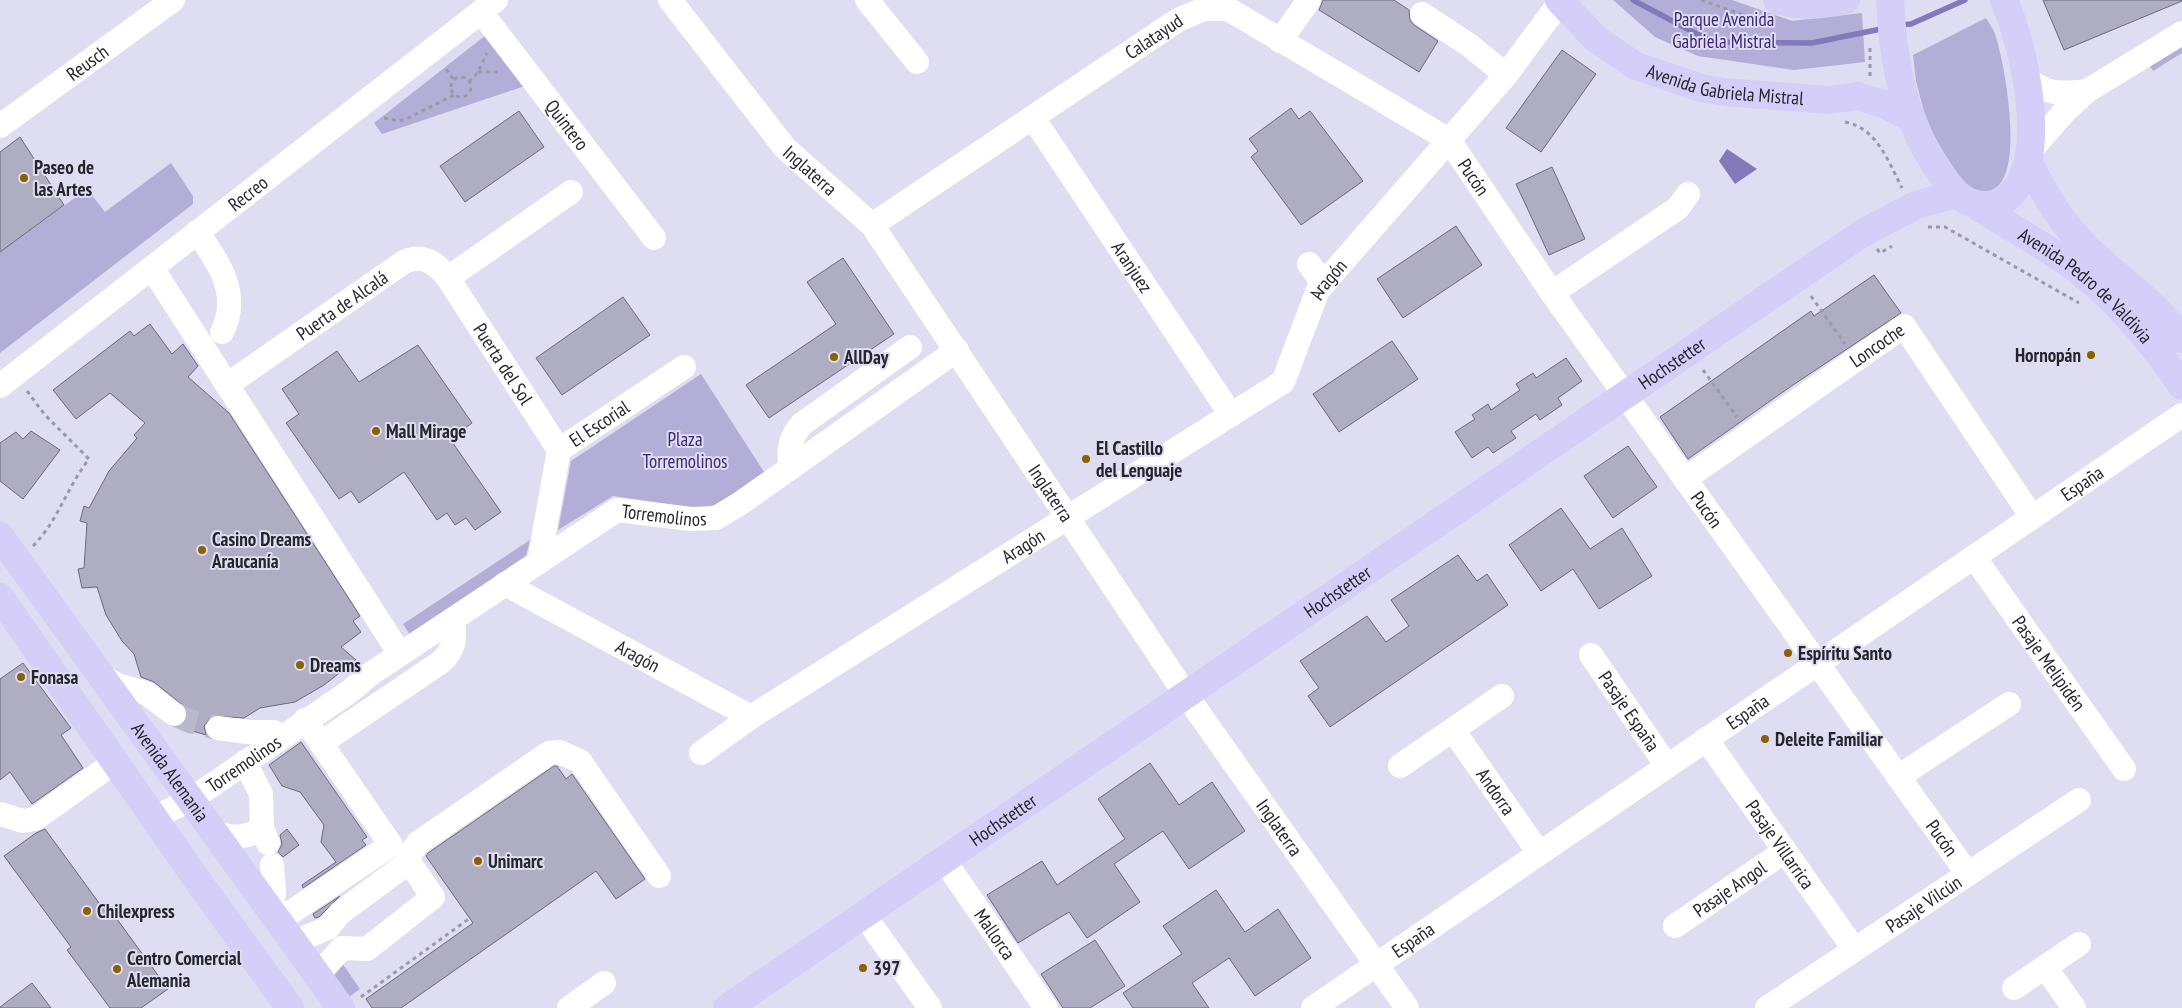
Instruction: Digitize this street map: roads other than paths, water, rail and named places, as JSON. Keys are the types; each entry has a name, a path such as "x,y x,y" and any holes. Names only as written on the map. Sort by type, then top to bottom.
{"main road":[{"path":"1773,10 1793,5 1820,6 1846,0"},
{"name":"Avenida Pedro de Valdivia","path":"1964,199 1989,205 2007,198 2022,182 2029,157 2026,77 2018,37 2004,0"},
{"name":"Avenida Gabriela Mistral","path":"1560,1 1596,39 1636,66 1717,91 1829,100 1857,96 1870,98 1911,118"},
{"name":"Avenida Pedro de Valdivia","path":"1891,4 1896,56 1904,98 1911,118 1930,158 1964,199 2047,249 2094,284 2130,317 2161,355 2182,386"},
{"name":"Avenida Pedro de Valdivia","path":"2029,157 2045,196 2060,218 2090,251 2143,296 2182,339"},
{"name":"Hochstetter","path":"727,1008 1861,234 1916,205 1964,199"},
{"name":"Avenida Alemania","path":"0,536 317,976 350,1003"},
{"name":"Avenida Alemania","path":"0,597 154,818 290,1008"}],"street":[{"name":"Reusch","path":"0,126 173,0"},
{"name":"Inglaterra","path":"670,0 786,148 872,225 1186,695 1407,1008"},
{"path":"867,0 917,62"},
{"path":"1280,42 1309,0"},
{"name":"Aragón","path":"505,584 751,717 1231,415 1289,389 1313,289 1450,140 1506,75 1560,1"},
{"name":"Recreo","path":"7,381 489,6"},
{"name":"Quintero","path":"489,6 654,238"},
{"name":"Calatayud","path":"872,225 1178,20 1204,9 1228,9 1280,42 1450,140"},
{"path":"1422,14 1469,45 1506,75"},
{"path":"2029,157 2066,110 2087,90 2182,33"},
{"path":"2026,77 2048,92 2065,93 2087,90"},
{"name":"Aranjuez","path":"1033,118 1231,415"},
{"name":"Pucón","path":"1450,140 1552,293 1968,874"},
{"path":"448,278 571,192"},
{"path":"1552,293 1678,208 1688,194"},
{"path":"197,232 213,253 230,293 230,312 222,332"},
{"name":"Puerta de Alcalá","path":"227,385 414,258 426,259 439,266 448,278"},
{"path":"1308,264 1313,289"},
{"path":"152,268 400,654"},
{"name":"Puerta del Sol","path":"448,278 559,450"},
{"name":"Loncoche","path":"1685,479 1904,326 2032,517"},
{"path":"791,468 788,451 797,430 910,348"},
{"name":"Torremolinos","path":"154,818 236,763 349,692 369,675 617,510 691,519 716,518 741,503 957,350"},
{"name":"El Escorial","path":"539,562 559,450 684,367"},
{"path":"865,380 887,399"},
{"name":"España","path":"1313,1008 2182,415"},
{"name":"Pasaje Melipidén","path":"1974,557 2124,769"},
{"path":"321,742 441,662 453,644 454,628 452,620"},
{"name":"Pasaje España","path":"1591,655 1667,766"},
{"path":"100,675 117,685 146,693 174,714"},
{"name":"Torremolinos","path":"236,763 274,732 345,686 369,675"},
{"path":"129,716 131,700 136,689"},
{"path":"1400,766 1502,696"},
{"path":"1898,777 2009,704"},
{"path":"701,753 751,717"},
{"path":"281,925 391,845 305,720"},
{"path":"274,732 220,729 230,745 230,751 236,763 261,794 274,892 281,925"},
{"name":"Andorra","path":"1454,730 1539,853"},
{"name":"Pasaje Villarrica","path":"1706,739 1854,949"},
{"path":"342,948 366,949 433,897 409,862 410,854 418,843 549,753 558,752 580,761 660,876"},
{"path":"0,814 23,821 35,819 115,762"},
{"name":"Pasaje Vilcún","path":"1767,1008 2079,800"},
{"path":"214,831 235,837 246,836 268,846"},
{"name":"Pasaje Angol","path":"1675,926 1785,851"},
{"name":"Mallorca","path":"944,860 1046,1008"},
{"path":"328,928 340,913 409,862"},
{"path":"864,915 930,1008"},
{"path":"281,925 328,928"},
{"path":"328,928 342,948"},
{"path":"2014,988 2079,944"},
{"path":"317,976 342,948"},
{"path":"2045,967 2074,1008"},
{"path":"569,1008 604,984"}],"waterway":[{"path":"1633,0 1712,42 1812,43 1886,28"},
{"path":"1900,25 1911,24 1965,0"}],"tunnel":[{"path":"174,714 190,721 218,728"}],"place":[{"name":"Paseo de las Artes","path":"24,178"},
{"name":"Hornopán","path":"2091,355"},
{"name":"AllDay","path":"834,357"},
{"name":"Mall Mirage","path":"376,431"},
{"name":"El Castillo del Lenguaje","path":"1086,459"},
{"name":"Casino Dreams Araucanía","path":"202,550"},
{"name":"Espíritu Santo","path":"1788,653"},
{"name":"Dreams","path":"300,665"},
{"name":"Fonasa","path":"21,677"},
{"name":"Deleite Familiar","path":"1765,739"},
{"name":"Unimarc","path":"478,861"},
{"name":"Chilexpress","path":"87,911"},
{"name":"397","path":"863,968"},
{"name":"Centro Comercial Alemania","path":"117,969"}],"park label":[{"name":"Parque Avenida Gabriela Mistral","path":"1724,30"},
{"name":"Plaza Torremolinos","path":"685,450"}]}
